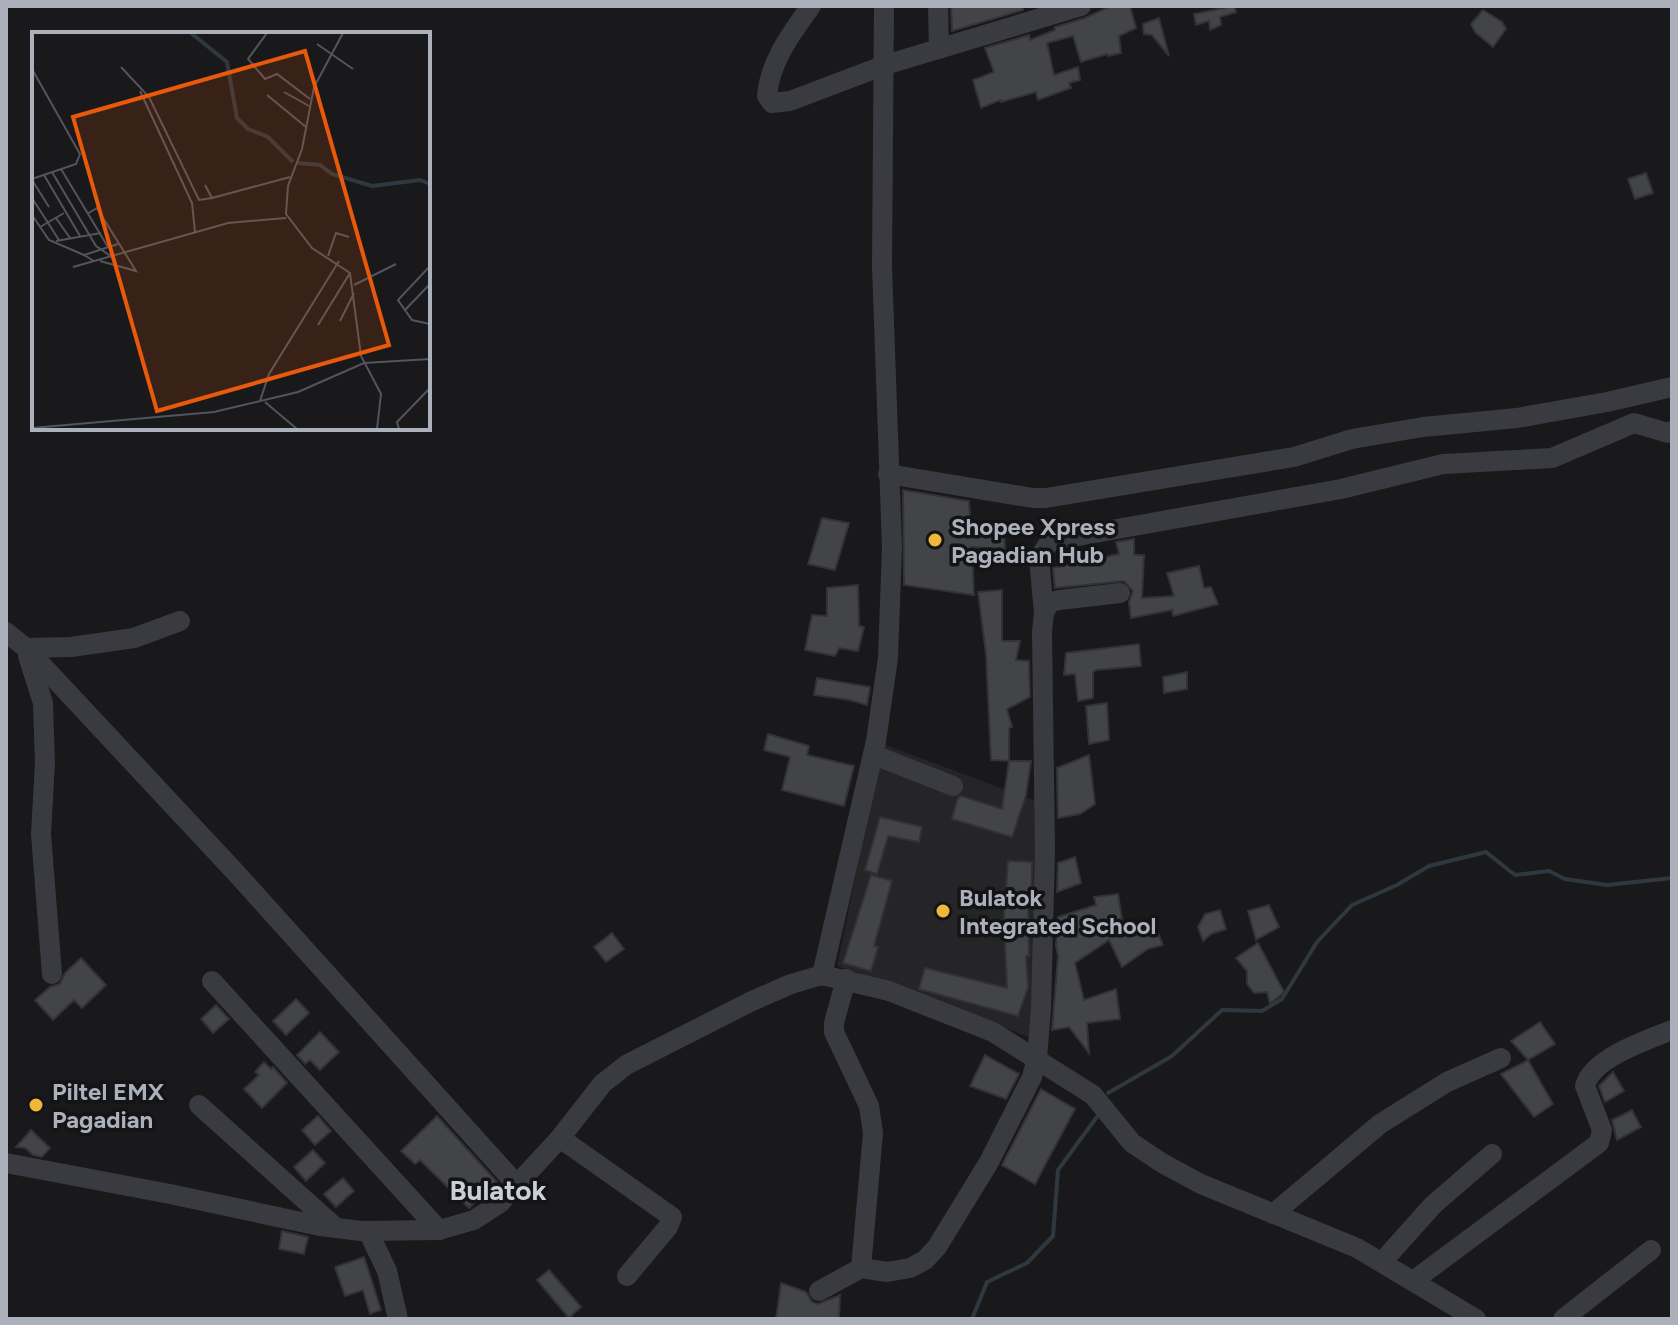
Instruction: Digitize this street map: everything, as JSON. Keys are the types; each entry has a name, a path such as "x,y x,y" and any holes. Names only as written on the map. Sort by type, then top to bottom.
{"street":[{"path":"811,6 783,46 775,65 767,96 772,103 790,101 885,65 939,49 1023,14 1081,6"},
{"path":"822,975 874,755 888,658 892,548 882,266 884,6"},
{"path":"938,6 939,49"},
{"path":"888,474 1046,498 1294,457 1352,439 1423,427 1517,418 1672,387"},
{"path":"819,1291 861,1268 887,1272 910,1268 925,1260 937,1247 989,1162 1028,1087 1037,1058 1045,850 1044,613 1039,558 1050,541 1341,489 1443,464 1552,458 1634,423 1668,433 1672,431"},
{"path":"1044,613 1049,603 1059,600 1120,593"},
{"path":"26,648 71,647 134,638 180,621"},
{"path":"6,632 26,648 237,874 517,1185"},
{"path":"26,648 43,703 45,763 41,834 52,974"},
{"path":"874,755 953,786"},
{"path":"6,1163 336,1228 439,1230 474,1220 500,1203 560,1138 603,1083 626,1065 752,1001 822,975 846,979 931,1007 993,1032 1093,1095 1143,1152 1201,1184 1344,1242 1476,1319"},
{"path":"846,979 834,1032 869,1106 873,1133 861,1268"},
{"path":"212,981 439,1230"},
{"path":"1413,1281 1599,1143 1602,1130 1585,1086 1589,1075 1630,1048 1672,1030"},
{"path":"1273,1214 1380,1124 1447,1082 1501,1058"},
{"path":"199,1105 336,1228"},
{"path":"560,1138 672,1217 668,1227 627,1276"},
{"path":"1382,1262 1433,1205 1492,1154"},
{"path":"368,1231 387,1271 398,1319"},
{"path":"1563,1319 1651,1250"}],"shaded area":[{"name":"Bulatok Integrated School","path":"883,744 1041,803 1035,1040 945,1003 837,966"}],"building":[{"path":"951,6 1022,6 1023,10 952,31"},
{"path":"1111,6 1130,6 1136,28 1119,36 1121,53 1081,62 1073,36 1047,43 1054,75 1078,67 1080,80 1069,83 1071,88 1038,100 1036,92 981,108 973,80 994,72 985,48 1029,35 1030,40"},
{"path":"1234,6 1236,12 1220,17 1221,25 1210,30 1209,21 1196,25 1194,14"},
{"path":"1483,10 1502,22 1506,29 1493,47 1475,32 1471,24"},
{"path":"1159,18 1169,56 1152,35 1144,34 1143,24"},
{"path":"1646,173 1653,193 1635,199 1628,179"},
{"name":"Shopee Xpress Pagadian Hub","path":"903,490 969,501 971,532 1004,530 1005,549 972,547 974,595 904,585"},
{"path":"822,518 849,523 835,570 808,564"},
{"path":"1134,539 1134,555 1144,555 1142,598 1174,596 1167,573 1199,566 1204,588 1211,587 1218,604 1173,616 1172,610 1131,618 1129,602 1133,591 1124,581 1055,588 1053,568 1119,554 1116,542"},
{"path":"858,585 859,626 864,627 858,651 839,648 835,656 805,650 812,615 827,616 827,588"},
{"path":"1002,590 1002,641 1020,641 1016,660 1029,661 1030,697 1007,709 1012,727 1009,728 1009,761 991,760 986,654 978,592"},
{"path":"1139,644 1141,666 1096,670 1093,672 1093,698 1078,701 1075,674 1064,675 1066,653"},
{"path":"1187,672 1187,689 1164,693 1163,677"},
{"path":"817,678 870,687 867,705 814,695"},
{"path":"1107,703 1109,740 1089,744 1086,706"},
{"path":"768,734 809,746 807,755 854,766 844,806 782,790 790,757 764,750"},
{"path":"1089,755 1095,804 1080,814 1058,818 1057,768"},
{"path":"1009,761 1031,761 1026,795 1012,837 952,819 961,796 1002,809"},
{"path":"880,817 922,827 919,842 888,836 877,874 865,870"},
{"path":"1075,857 1081,883 1057,892 1058,863"},
{"path":"1008,861 1032,862 1031,907 1028,907 1029,956 1026,956 1028,987 1018,1016 919,989 925,968 1007,988 1004,917"},
{"path":"871,875 892,881 874,946 878,947 871,971 843,963"},
{"path":"1118,894 1124,932 1155,926 1163,945 1148,949 1122,967 1109,940 1075,963 1084,1000 1116,989 1120,1019 1087,1023 1089,1053 1069,1027 1052,1030 1058,917 1096,905 1094,897"},
{"path":"1269,905 1279,927 1256,940 1248,911"},
{"path":"1220,910 1226,929 1211,934 1203,941 1198,927 1205,914"},
{"path":"612,933 624,949 606,962 594,947"},
{"path":"1258,943 1284,992 1270,1004 1267,992 1254,993 1247,984 1247,971 1236,958"},
{"path":"81,958 106,985 82,1008 74,1000 53,1020 35,1000 50,987 60,984 65,973"},
{"path":"296,999 309,1013 286,1035 273,1021"},
{"path":"216,1005 229,1019 213,1033 201,1019"},
{"path":"1540,1022 1555,1044 1528,1060 1511,1041"},
{"path":"320,1032 339,1052 320,1070 310,1060 305,1064 297,1055"},
{"path":"985,1055 1019,1074 1006,1099 970,1086"},
{"path":"1528,1060 1553,1104 1534,1117 1501,1074"},
{"path":"264,1062 287,1083 262,1108 244,1089 259,1075 255,1072"},
{"path":"1613,1072 1624,1091 1605,1102 1599,1086"},
{"path":"1041,1089 1075,1109 1035,1184 1002,1165"},
{"path":"1632,1110 1641,1127 1617,1140 1612,1120"},
{"path":"318,1116 331,1131 315,1145 302,1130"},
{"path":"437,1116 497,1182 469,1208 420,1160 415,1164 401,1151"},
{"path":"31,1130 50,1148 42,1157 16,1147"},
{"path":"313,1150 325,1163 306,1181 294,1167"},
{"path":"343,1178 354,1191 336,1207 324,1194"},
{"path":"282,1231 308,1237 304,1254 279,1249"},
{"path":"364,1257 381,1310 370,1314 363,1290 345,1296 335,1267"},
{"path":"549,1270 581,1307 569,1318 537,1280"},
{"path":"781,1283 806,1292 812,1302 818,1304 840,1295 839,1319 776,1319"}],"waterway":[{"path":"1108,1093 1172,1056 1222,1010 1262,1011 1282,999 1317,942 1352,905 1397,885 1429,866 1486,852 1515,875 1549,871 1565,879 1607,885 1672,878"},
{"path":"972,1319 987,1282 1027,1263 1053,1236 1058,1170 1099,1114"}],"place":[{"name":"Shopee Xpress Pagadian Hub","path":"935,540"},
{"name":"Bulatok Integrated School","path":"943,911"},
{"name":"Piltel EMX Pagadian","path":"36,1105"}],"district":[{"name":"Bulatok","path":"498,1190"}]}
